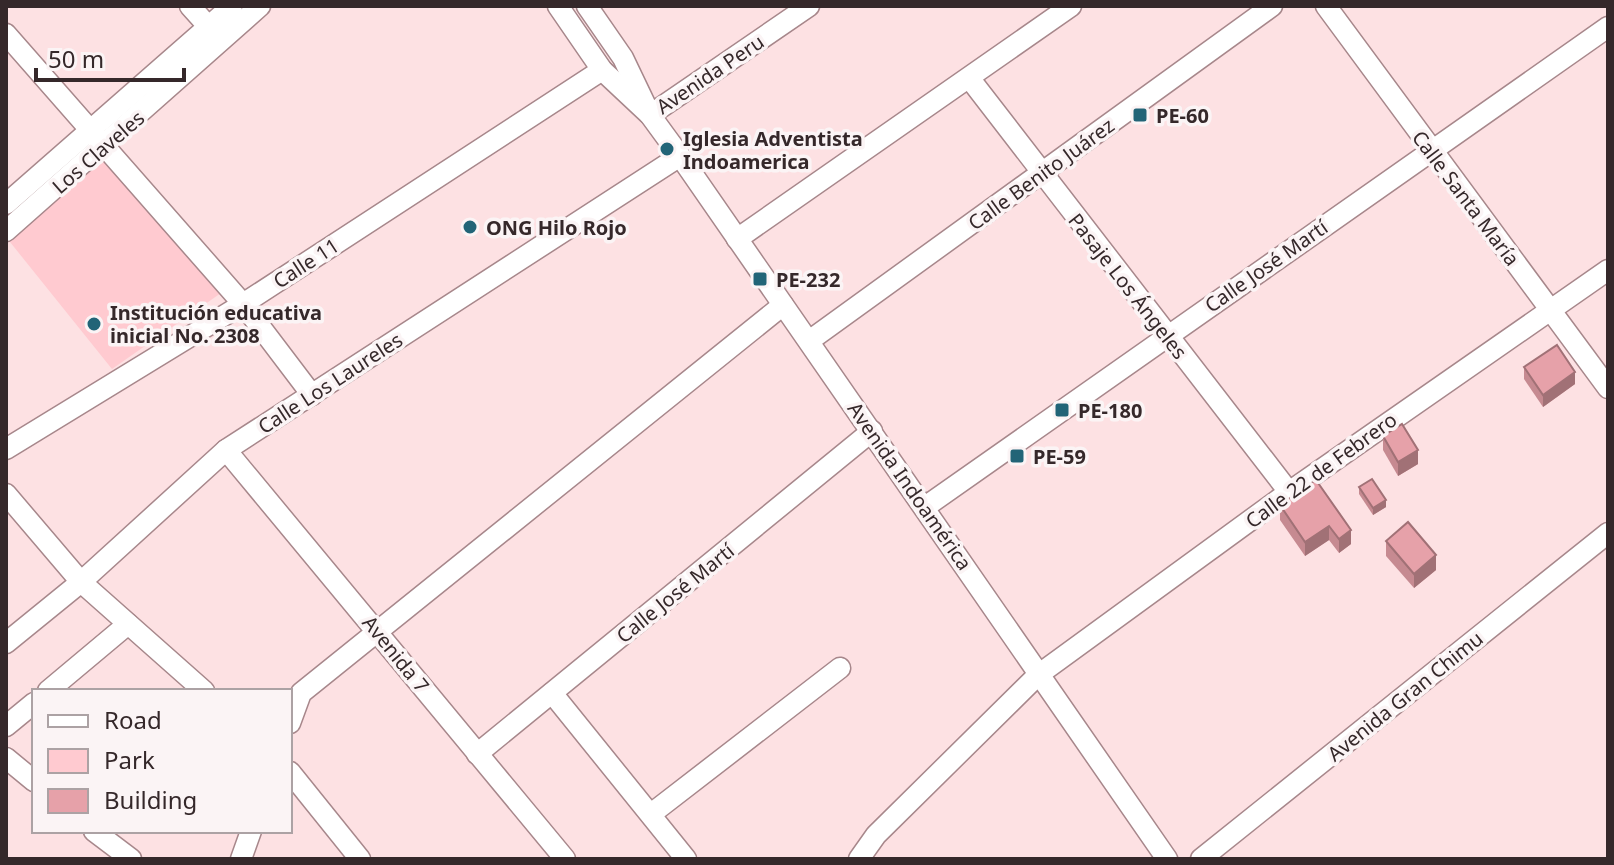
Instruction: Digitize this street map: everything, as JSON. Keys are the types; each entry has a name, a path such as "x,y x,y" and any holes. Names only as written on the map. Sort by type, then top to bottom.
{"street":[{"path":"190,6 216,35"},
{"name":"Los Claveles","path":"216,35 232,6"},
{"name":"Los Claveles","path":"6,231 100,138 216,35 260,6"},
{"name":"Avenida Indoamérica","path":"558,6 602,70 650,115 680,156 1167,859"},
{"name":"Avenida Indoamérica","path":"587,6 623,58 650,115"},
{"path":"737,239 1071,6"},
{"name":"Calle Benito Juárez","path":"809,341 1272,6"},
{"name":"Calle Santa María","path":"1326,6 1608,388"},
{"name":"Avenida Peru","path":"650,115 807,7"},
{"name":"Calle José Martí","path":"925,507 1608,27"},
{"path":"6,34 243,304 312,395"},
{"name":"Calle 11","path":"6,449 243,304 602,70"},
{"name":"Pasaje Los Ángeles","path":"970,79 1289,492"},
{"name":"Los Claveles","path":"6,204 100,138"},
{"name":"Calle Los Laureles","path":"6,643 81,582 226,450 680,156"},
{"name":"Calle 22 de Febrero","path":"859,859 876,835 1038,675 1289,492 1548,308 1608,270"},
{"path":"292,718 301,693 783,305"},
{"name":"Calle José Martí","path":"477,754 872,431"},
{"name":"Avenida 7","path":"226,450 565,859"},
{"path":"6,494 81,582 202,689"},
{"name":"Avenida Gran Chimu","path":"1201,859 1608,533"},
{"path":"50,689 128,624"},
{"path":"651,814 840,668"},
{"path":"552,693 686,859"},
{"path":"6,726 32,705"},
{"path":"6,758 32,779"},
{"path":"292,774 360,859"},
{"path":"241,859 250,833"},
{"path":"100,844 131,859"}],"green space":[{"path":"99,157 221,293 112,369 6,237"}],"building":[{"path":"1557,345 1575,372 1543,395 1524,367"},
{"path":"1402,424 1418,450 1398,462 1383,436"},
{"path":"1372,479 1386,500 1373,508 1359,487"},
{"path":"1316,480 1351,530 1339,539 1329,526 1305,542 1280,505"},
{"path":"1408,522 1436,555 1414,574 1386,541"}],"place":[{"name":"PE-60","path":"1140,115"},
{"name":"Iglesia Adventista Indoamerica","path":"667,149"},
{"name":"ONG Hilo Rojo","path":"470,227"},
{"name":"PE-232","path":"760,279"},
{"name":"Institución educativa inicial No. 2308","path":"94,324"},
{"name":"PE-180","path":"1062,410"},
{"name":"PE-59","path":"1017,456"}]}
